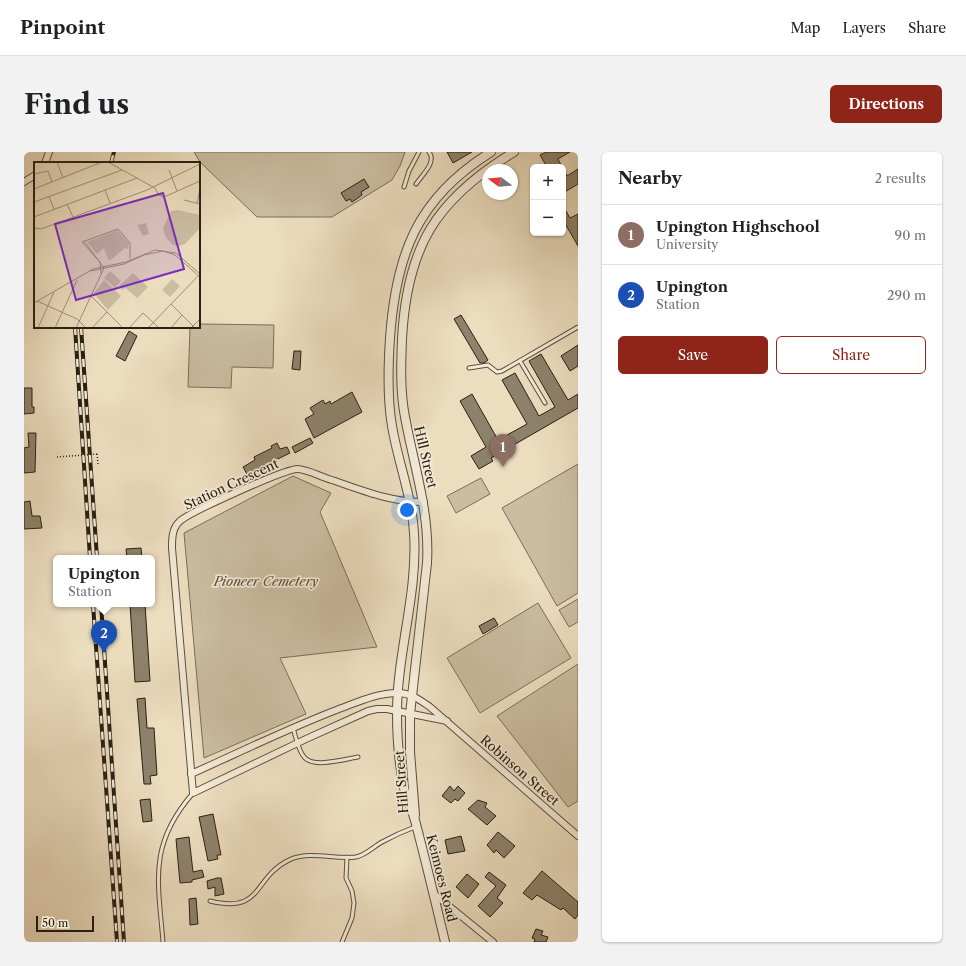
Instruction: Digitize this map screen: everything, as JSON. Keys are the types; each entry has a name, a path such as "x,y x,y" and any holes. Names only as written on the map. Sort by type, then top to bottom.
{"street":[{"path":"45,162 49,152"},
{"name":"Hill Street","path":"416,823 408,801 401,770 397,711 414,554 414,532 409,502 392,427 389,397 389,352 392,311 396,283 402,260 413,234 436,198 454,178 491,152"},
{"name":"Hill Street","path":"416,823 410,752 410,714 427,563 428,540 424,502 402,397 403,329 407,286 418,250 444,208 462,188 483,172 514,152"},
{"path":"24,182 34,176"},
{"name":"Station Crescent","path":"193,793 172,548 174,531 178,522 277,474 294,469 307,471 374,495 409,502 424,502"},
{"path":"192,774 293,728 380,694 398,693 412,695"},
{"name":"Robinson Street","path":"412,695 447,721 578,836"},
{"path":"193,793 368,711 377,709 397,711 447,721"},
{"name":"Keimoes Road","path":"416,823 445,942"},
{"path":"433,893 493,942"}],"lane":[{"path":"404,187 409,171 419,152"},
{"path":"416,184 431,162 432,157 429,152"},
{"path":"469,368 488,365 500,372 578,327"},
{"path":"520,361 545,403"},
{"path":"293,728 304,757 311,761 324,762 358,757"},
{"path":"163,942 158,872 161,849 176,814 193,793"},
{"path":"210,901 228,905 242,903 252,896 271,873 290,859 302,856 347,857 362,855 416,823"},
{"path":"342,942 352,918 354,903 352,891 346,878 347,857"}],"path":[{"path":"56,457 97,454 98,464"}],"green space":[{"path":"194,152 405,152 400,166 392,180 332,217 257,217 200,162"},
{"path":"200,324 274,325 273,368 232,367 231,388 188,387 190,328 200,328"},
{"path":"578,464 578,593 557,606 502,508"},
{"name":"Pioneer Cemetery","path":"293,476 331,493 320,512 377,647 280,658 306,714 204,758 184,533"},
{"path":"481,478 490,494 456,513 447,496"},
{"path":"578,599 578,622 569,627 559,610"},
{"path":"538,603 571,658 480,713 447,658"},
{"path":"578,664 578,801 568,807 497,716"}],"building":[{"path":"447,152 472,152 453,163"},
{"path":"546,152 570,152 558,159 560,164 545,164 540,155"},
{"path":"578,169 578,184 566,191 566,174 567,176"},
{"path":"364,179 369,187 361,192 362,195 352,202 350,199 346,201 341,193"},
{"path":"566,211 570,218 578,214 578,246 566,225"},
{"path":"461,315 488,360 484,363 480,363 454,319"},
{"path":"129,331 137,336 125,361 116,356"},
{"path":"578,345 578,366 570,371 561,356"},
{"path":"294,351 301,351 300,370 292,369"},
{"path":"541,354 568,400 578,394 578,408 491,458 493,461 479,469 471,456 486,447 460,401 472,394 498,440 527,424 502,380 515,373 539,416 555,407 529,361"},
{"path":"24,388 32,388 32,407 34,407 34,413 24,414"},
{"path":"352,392 362,412 314,438 305,419 314,414 310,408 323,400 325,404 330,401 331,404"},
{"path":"28,433 36,433 35,472 24,473 24,448 29,447"},
{"path":"310,438 313,443 295,453 292,447"},
{"path":"277,443 280,449 287,447 290,453 247,474 243,467 255,460 254,457 272,448 271,446"},
{"path":"30,501 32,516 40,516 42,528 24,529 24,502"},
{"path":"141,548 142,555 127,555 126,549"},
{"path":"130,607 145,607 150,681 135,682"},
{"path":"494,618 498,625 483,634 479,626"},
{"path":"145,698 147,728 154,728 157,775 150,776 151,784 144,784 137,699"},
{"path":"450,786 454,791 458,786 465,793 458,801 455,799 451,803 442,796"},
{"path":"150,799 152,821 143,822 140,800"},
{"path":"478,800 487,803 485,807 496,816 487,825 468,809"},
{"path":"213,814 221,855 217,855 218,859 208,861 199,817"},
{"path":"498,832 515,846 504,858 496,850 494,853 487,845"},
{"path":"461,836 465,851 448,854 445,840"},
{"path":"189,837 193,872 202,870 204,877 192,880 192,882 180,883 176,839"},
{"path":"542,871 578,902 578,915 575,919 563,908 561,910 537,895 532,900 523,893"},
{"path":"489,872 506,885 497,898 503,903 490,917 478,906 496,886 485,877"},
{"path":"467,874 479,884 468,898 456,887"},
{"path":"221,878 224,894 215,896 215,887 208,889 207,881"},
{"path":"196,898 198,924 190,925 189,899"},
{"path":"536,929 543,931 541,935 548,937 546,942 534,942 535,939 532,938"}],"railway":[{"path":"111,162 114,152"},
{"path":"75,328 90,555"},
{"path":"81,328 97,555"},
{"path":"93,607 117,942"},
{"path":"101,607 124,942"}],"place":[{"name":"Upington Highschool","path":"503,467"},
{"name":"Upington","path":"104,653"}]}
